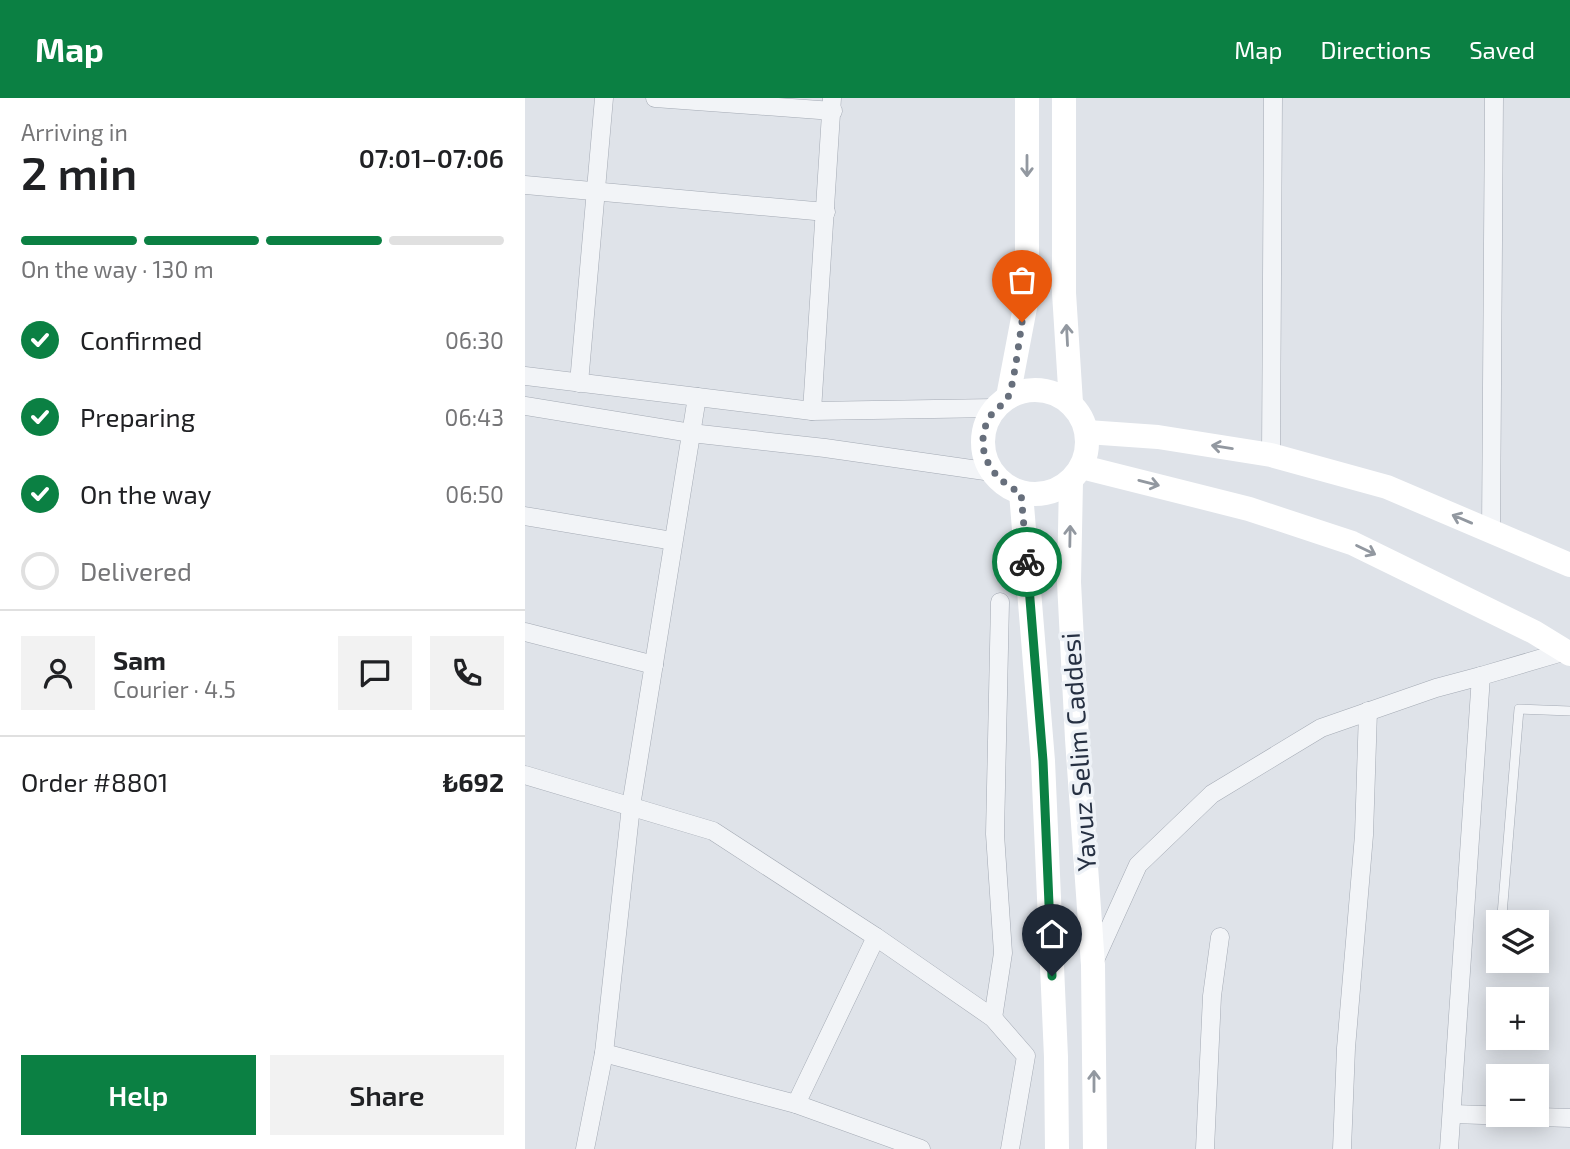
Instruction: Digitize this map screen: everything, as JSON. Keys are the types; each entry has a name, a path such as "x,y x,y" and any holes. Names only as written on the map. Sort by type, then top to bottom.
{"main road":[{"path":"1002,402 1024,391 1041,390 1057,394 1071,403 1081,416 1087,432 1088,449 1077,474 1056,491 1039,495 1021,493 1004,485 992,472 984,455 983,439 987,422 1002,402 1027,297 1027,98"},
{"path":"1064,98 1065,293 1071,403"},
{"path":"1087,432 1159,437 1271,454 1387,487 1570,565"},
{"path":"1077,474 1249,509 1352,543 1534,632 1568,653"},
{"name":"Yavuz Selim Caddesi","path":"1077,474 1069,595 1093,965 1095,1149"},
{"name":"Yavuz Selim Caddesi","path":"1021,493 1043,761 1056,1057 1057,1149"}],"street":[{"path":"579,383 604,98"},
{"path":"655,98 833,104 812,411"},
{"path":"1271,454 1273,98"},
{"path":"1491,532 1494,98"},
{"path":"525,185 826,212"},
{"path":"525,376 812,411 1002,402"},
{"path":"587,1149 604,1053 631,806 697,397"},
{"path":"525,406 691,433 825,448 992,472"},
{"path":"525,516 673,541"},
{"path":"993,1018 1003,953 995,834 1000,602"},
{"path":"525,632 654,665"},
{"path":"1093,965 1138,865 1212,794 1321,728 1436,688 1568,653"},
{"path":"1449,1149 1481,676"},
{"path":"1342,1149 1346,1048 1364,835 1368,711"},
{"path":"525,775 713,831 876,937 993,1018 1025,1056 1010,1149"},
{"path":"796,1104 876,937"},
{"path":"1205,1149 1212,996 1220,937"},
{"path":"604,1053 796,1104 921,1149"},
{"path":"1453,1114 1570,1118"}],"lane":[{"path":"1502,910 1519,709 1570,711"}],"way so far":[{"path":"1022,322 1008,397 995,408 987,422 983,439 984,455 992,472 1004,485 1021,493 1027,562"}],"route":[{"path":"1027,562 1043,761 1052,976"}]}
